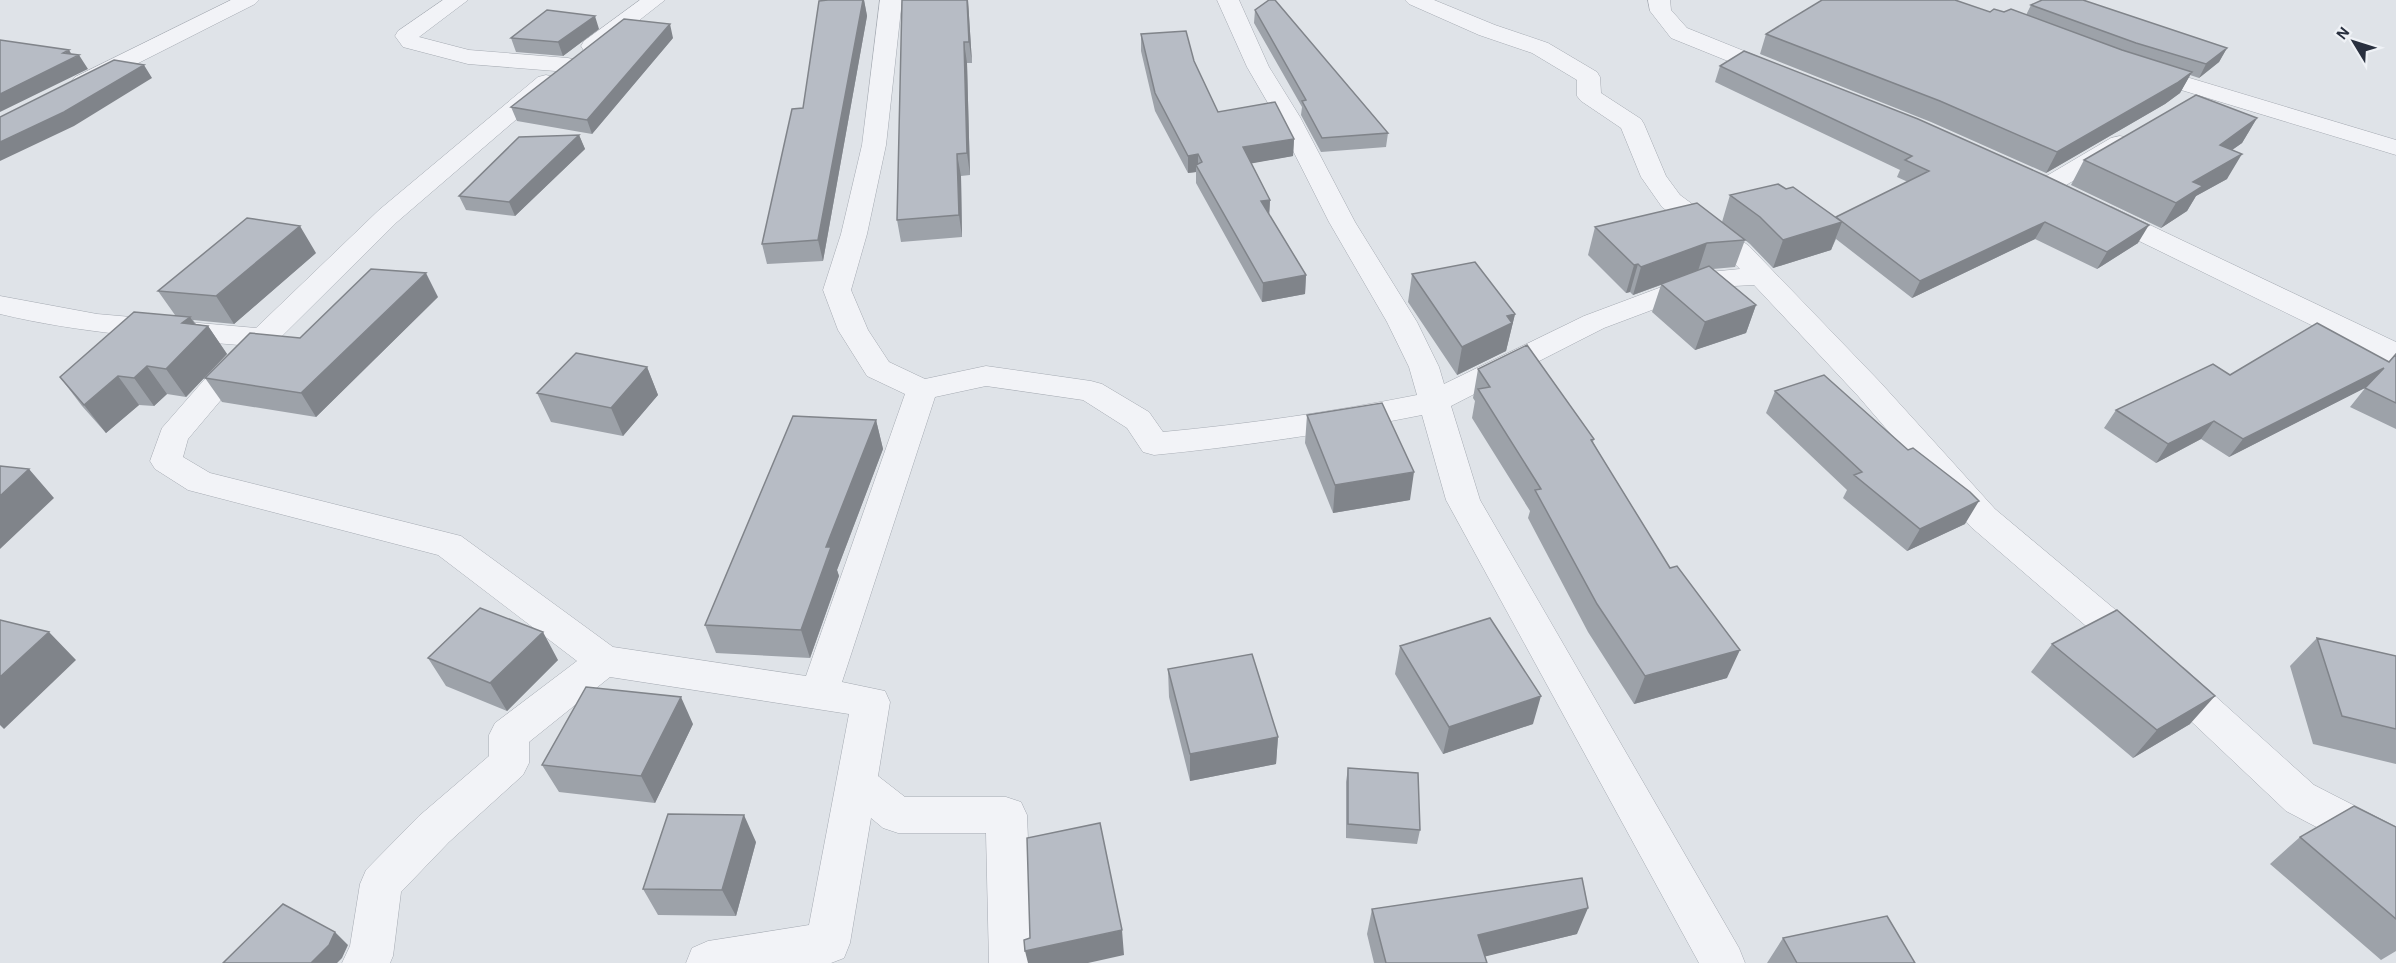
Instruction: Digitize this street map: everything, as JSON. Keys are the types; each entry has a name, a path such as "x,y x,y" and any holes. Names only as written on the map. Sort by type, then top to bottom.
{"street":[{"path":"64,92 248,0"},
{"path":"457,0 406,36 411,42 468,57 568,65"},
{"path":"654,0 496,123 388,216 215,387 173,436 166,461 201,482 449,545 604,661 871,702 828,943 708,963"},
{"path":"891,0 874,145 854,234 837,290 853,330 878,369 922,390 986,376 1091,391 1138,420 1154,444 1241,436 1325,424 1434,402 1594,322 1709,279 1762,276"},
{"path":"1228,0 1258,68 1299,136 1342,222 1402,322 1424,367 1463,500 1723,963"},
{"path":"1416,0 1487,30 1540,48 1589,77 1589,96 1632,124 1654,177 1671,201 1738,252 1762,276 1869,389 1983,518 2146,656 2300,798 2396,848"},
{"path":"1659,0 1661,11 1679,33 1800,81"},
{"path":"2120,64 2396,148"},
{"path":"2179,109 2209,91"},
{"path":"2138,132 2055,190 2396,354"},
{"path":"0,305 25,312 115,325 263,338"},
{"path":"819,694 922,390"},
{"path":"364,963 371,956 381,884 434,830 509,763 509,735 604,661"},
{"path":"857,784 898,815 1006,815 1011,963"}],"building":[{"path":"863,0 818,240 762,244 792,109 803,108 819,1"},
{"path":"902,0 967,0 969,42 964,42 967,153 957,154 959,215 897,220"},
{"path":"1269,0 1275,0 1388,133 1322,138 1302,101 1306,100 1255,10"},
{"path":"1822,0 1955,0 1990,12 1994,9 2004,12 2011,9 2122,50 2192,72 2177,83 2057,152 1940,101 1766,34"},
{"path":"2042,0 2083,0 2227,48 2206,64 2136,43 2031,5"},
{"path":"547,10 595,16 558,42 511,38"},
{"path":"624,19 670,24 587,120 511,107"},
{"path":"1186,31 1194,61 1218,112 1275,102 1294,139 1243,147 1270,200 1261,201 1306,275 1263,283 1196,165 1202,162 1198,154 1188,156 1155,93 1141,34"},
{"path":"0,40 69,50 63,53 79,55 0,94"},
{"path":"1744,51 1918,119 2149,225 2107,252 2045,222 1920,281 1836,217 1929,171 1905,160 1912,156 1720,66"},
{"path":"114,60 144,65 64,112 0,142 0,117"},
{"path":"2196,95 2257,118 2220,145 2242,154 2193,182 2203,186 2176,203 2084,160"},
{"path":"579,135 509,202 459,196 519,137"},
{"path":"1778,184 1786,189 1793,187 1842,222 1783,240 1760,217 1730,195"},
{"path":"1697,203 1745,240 1707,243 1641,267 1638,264 1634,265 1595,227"},
{"path":"247,218 300,226 216,296 158,291"},
{"path":"1475,262 1515,314 1507,316 1512,323 1462,347 1412,274"},
{"path":"1709,266 1756,305 1705,322 1661,284"},
{"path":"371,269 426,273 301,393 205,378 250,333 300,338"},
{"path":"134,312 190,317 182,323 208,326 166,369 147,366 134,378 118,376 84,405 60,377"},
{"path":"2317,323 2389,362 2396,354 2396,403 2365,388 2384,368 2243,439 2214,421 2168,444 2116,410 2213,364 2230,375"},
{"path":"1527,345 1594,439 1591,440 1670,568 1677,566 1740,650 1645,676 1597,604 1535,490 1541,489 1478,389 1490,387 1478,369"},
{"path":"576,353 647,367 611,408 537,393"},
{"path":"1824,375 1908,450 1913,448 1979,501 1920,529 1854,475 1862,472 1775,391"},
{"path":"1382,403 1414,472 1335,485 1307,415"},
{"path":"793,416 876,420 826,547 831,547 801,630 705,625"},
{"path":"0,466 29,469 0,496"},
{"path":"480,608 543,632 490,683 428,658"},
{"path":"2117,610 2215,696 2157,730 2052,644"},
{"path":"1490,618 1541,696 1449,727 1400,646"},
{"path":"0,620 49,632 0,677"},
{"path":"2317,638 2396,656 2396,729 2342,716"},
{"path":"1252,654 1278,737 1190,754 1168,669"},
{"path":"586,687 681,697 641,776 542,765"},
{"path":"1348,768 1418,773 1420,830 1348,824"},
{"path":"2354,806 2396,827 2396,919 2300,837"},
{"path":"668,814 744,815 722,890 643,889"},
{"path":"1100,823 1122,930 1025,951 1024,940 1030,938 1027,838"},
{"path":"1582,878 1588,908 1478,935 1487,963 1386,963 1372,909"},
{"path":"283,904 335,932 329,945 311,963 223,963"},
{"path":"1887,916 1915,963 1797,963 1783,938"}]}
